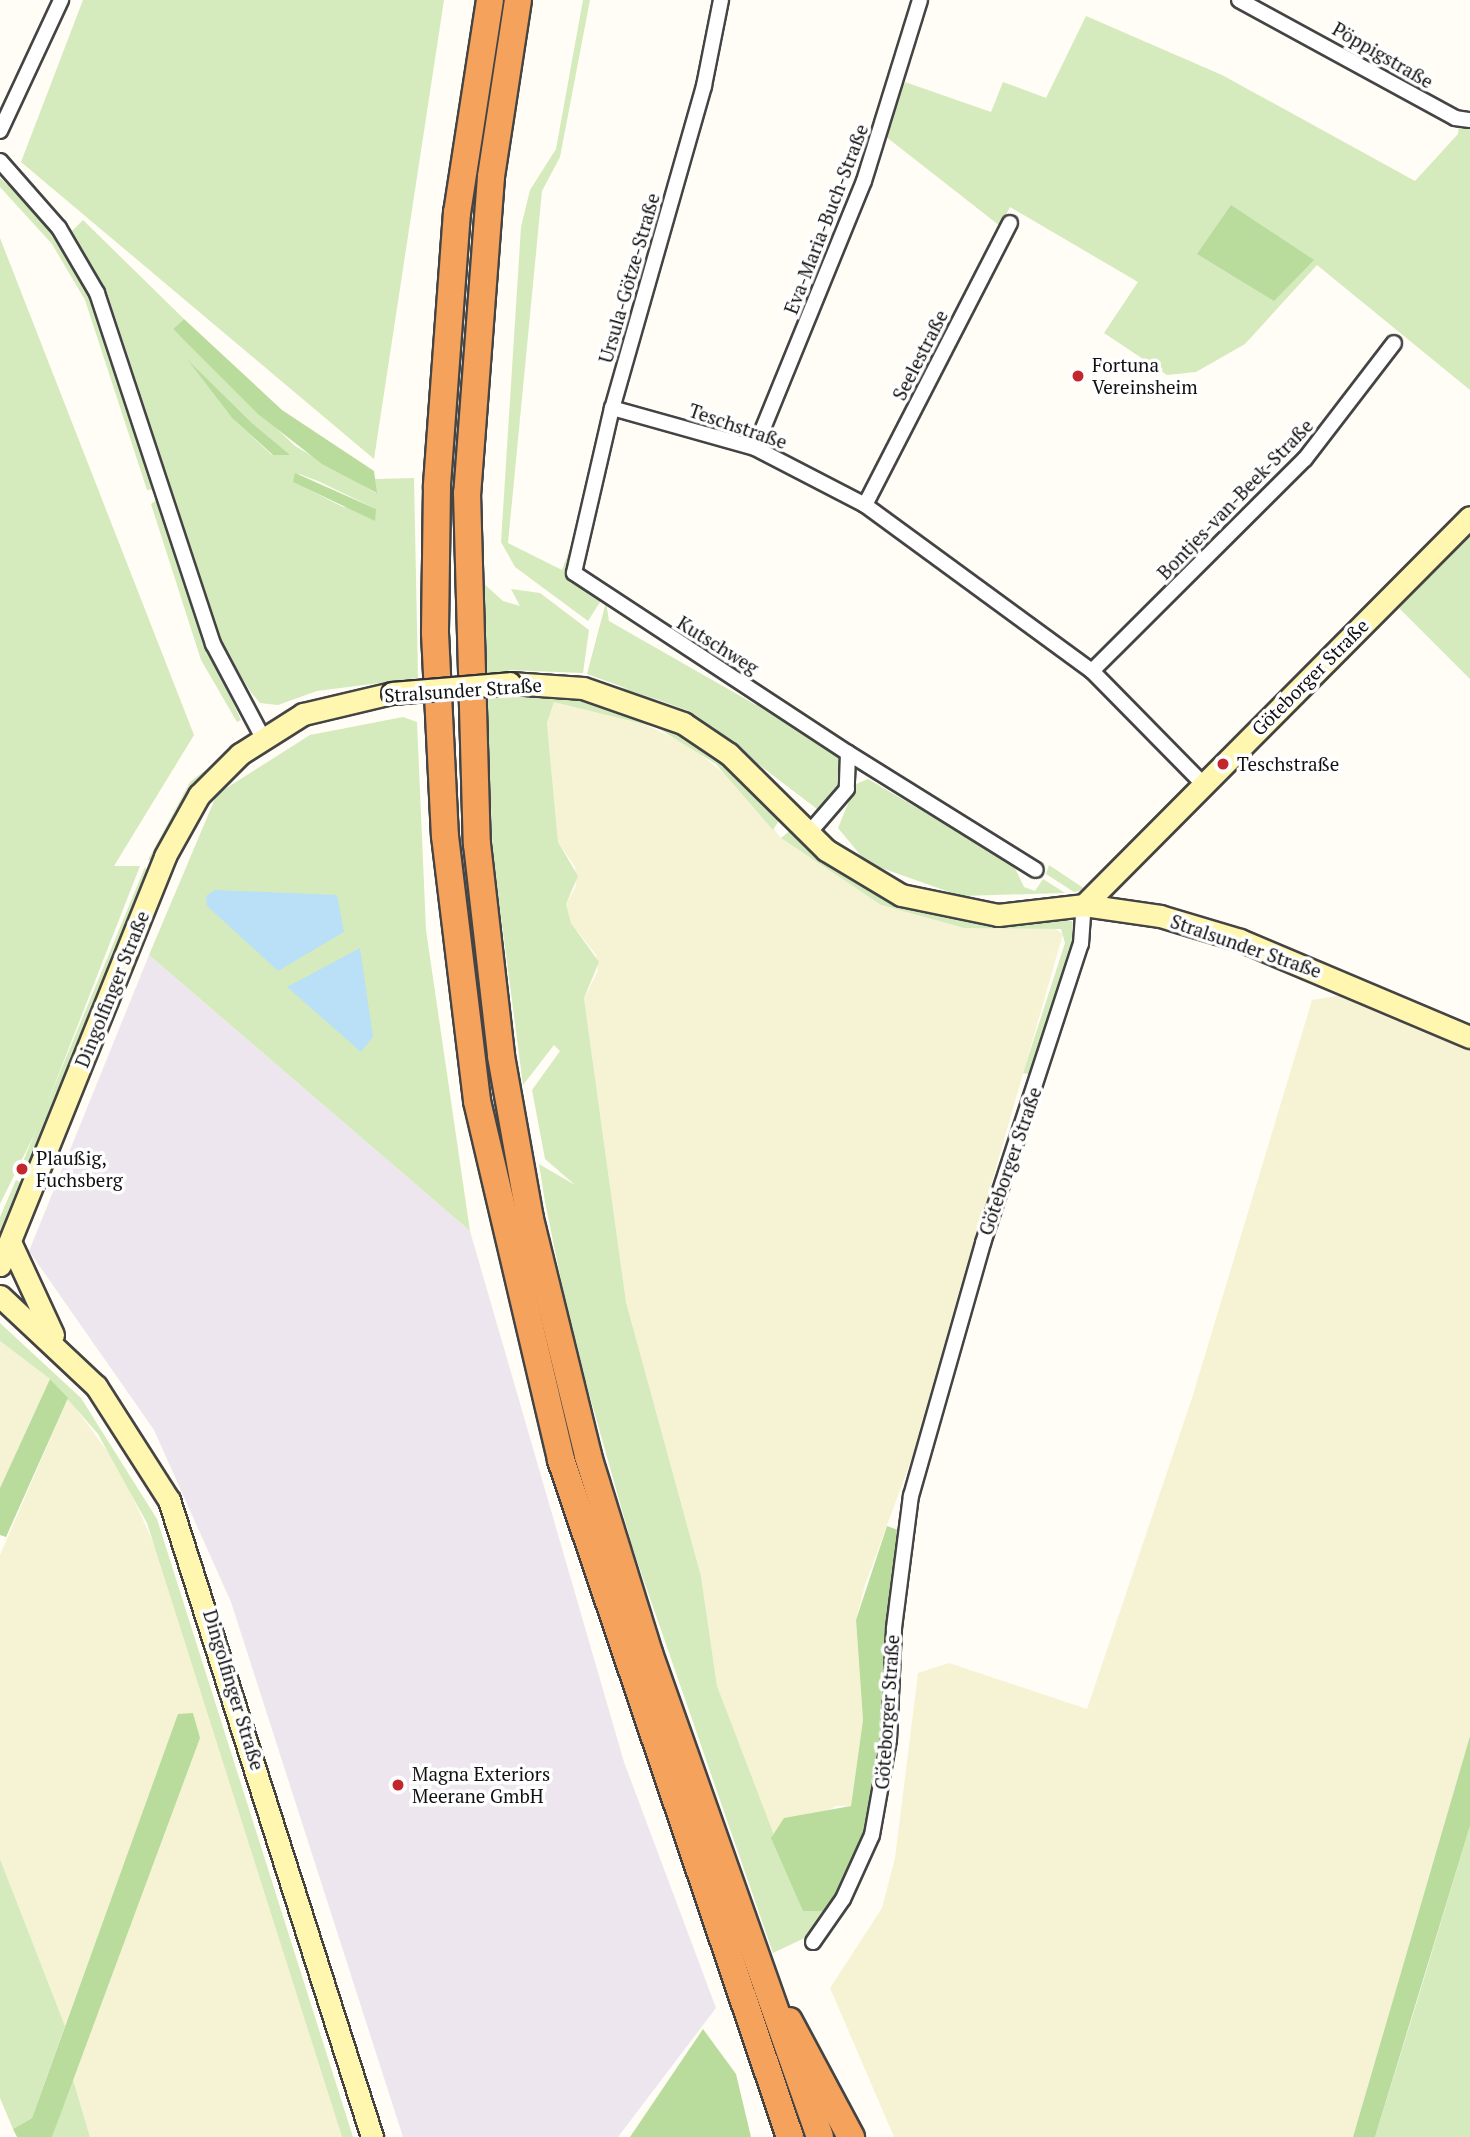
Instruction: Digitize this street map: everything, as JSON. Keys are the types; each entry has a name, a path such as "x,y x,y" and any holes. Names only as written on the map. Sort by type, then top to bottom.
{"highway":[{"path":"490,0 457,212 436,487 435,632 456,946 477,1101 561,1460 790,2137"},
{"path":"518,0 489,191 467,493 477,844 501,1056 530,1219 588,1456 763,1978 820,2137"},
{"path":"763,1978 822,2074 851,2137"},
{"path":"763,2058 775,2137"}],"street":[{"path":"0,131 16,108 61,0"},
{"name":"Ursula-Götze-Straße","path":"573,567 612,408 704,86 720,0"},
{"name":"Eva-Maria-Buch-Straße","path":"755,448 864,181 920,0"},
{"name":"Pöppigstraße","path":"1239,0 1455,118 1470,120"},
{"path":"0,161 59,228 97,293 213,644 262,738"},
{"name":"Seelestraße","path":"865,505 1010,223"},
{"name":"Bontjes-van-Beek-Straße","path":"1092,671 1305,459 1394,343"},
{"name":"Teschstraße","path":"612,408 755,448 865,505 1092,671 1203,784"},
{"name":"Göteborger Straße","path":"813,1942 843,1899 872,1835 889,1740 894,1628 911,1496 983,1243 1081,944 1084,905 1470,517"},
{"name":"Kutschweg","path":"573,567 588,586 1036,870"},
{"name":"Stralsunder Straße","path":"262,738 303,714 393,693 510,683 583,688 671,717 729,754 808,833 869,880 937,907 998,915 1084,905 1160,916 1240,940 1470,1037"},
{"name":"Dingolfinger Straße","path":"0,1265 11,1244 180,825 199,795 262,738"},
{"path":"808,833 847,789 848,753"},
{"path":"11,1244 57,1343"},
{"name":"Dingolfinger Straße","path":"0,1296 57,1343 120,1416 182,1531 372,2137"}],"shaded area":[{"path":"554,702 634,719 688,745 737,783 781,838 881,905 964,928 1049,925 1063,934 916,1447 865,1585 856,1620 863,1720 851,1806 836,1806 771,1838 717,1686 701,1576 626,1302 584,998 598,971 596,955 571,923 566,904 576,886 575,867 558,842 547,723"},
{"path":"149,955 470,1231 624,1762 716,2008 618,2137 403,2137 231,1602 154,1430 29,1251"},
{"path":"1348,994 1470,1051 1470,1736 1353,2137 894,2137 830,1988 882,1908 895,1858 918,1673 949,1663 1087,1709 1192,1398 1312,1000"},
{"path":"0,1341 50,1379 0,1488"},
{"path":"68,1398 119,1467 164,1566 342,2137 90,2137 72,2076 199,1738 124,1864 65,2026 0,1859 0,1555"}],"green space":[{"path":"83,0 444,0 374,459 21,162"},
{"path":"583,0 590,0 560,157 542,191 508,543 562,570 579,524 570,578 602,599 588,621 515,567 501,542 521,227 530,190 556,149"},
{"path":"1086,16 1222,75 1415,181 1458,134 1459,123 1470,122 1470,390 1317,265 1245,344 1196,372 1167,375 1104,333 1138,282 1010,207 1000,226 885,136 905,82 991,112 1003,82 1046,98"},
{"path":"0,178 46,220 88,287 157,489 147,490 85,300 52,244 0,187"},
{"path":"1231,205 1314,260 1274,301 1197,254"},
{"path":"83,220 184,319 173,329 295,446 376,493 375,479 414,478 418,678 317,691 278,705 260,703 250,691 216,634 120,333 72,231","holes":["189,361 252,423 289,455 272,455 232,418","299,474 318,481 376,509 343,507 294,482"]},
{"path":"0,238 194,735 114,866 140,866 38,1127 0,1204"},
{"path":"184,319 282,410 374,471 377,493 322,464 258,414 173,329"},
{"path":"187,359 252,423 290,455 273,455 232,418"},
{"path":"295,473 376,509 375,521 293,482"},
{"path":"160,497 210,655 241,720 237,722 201,660 151,504"},
{"path":"1470,535 1470,679 1399,608"},
{"path":"482,582 503,601 520,606 511,589 540,593 589,630 583,673 509,670 509,695 607,699 706,745 780,819 773,830 716,764 656,727 554,702 547,723 558,842 578,876 566,904 571,923 599,962 584,998 626,1302 701,1576 717,1686 803,1911 829,1911 813,1934 773,1953 633,1549 572,1333 539,1164 575,1185 545,1159 532,1090 560,1051 554,1045 523,1085 493,855"},
{"path":"606,602 609,621 756,705 760,697 765,709 830,746 841,757 844,780 836,795 817,809 689,711 587,674"},
{"path":"591,681 634,690 689,714 754,761 793,802 687,717"},
{"path":"403,717 417,722 426,930 470,1231 149,955 217,794 310,735"},
{"path":"225,755 155,861 148,860 190,782"},
{"path":"868,779 1013,864 1024,887 1035,891 1043,879 1065,893 961,896 867,863 838,828 856,784"},
{"path":"791,830 858,883 934,914 1072,921 1076,940 1034,1075 1023,1073 1065,943 1061,929 964,928 881,905 781,838"},
{"path":"1049,865 1085,889 1074,892 1046,874"},
{"path":"145,867 149,873 29,1167 22,1164"},
{"path":"16,1180 22,1183 0,1236 0,1217"},
{"path":"0,1323 81,1398 157,1519 353,2137 342,2137 147,1523 98,1434 50,1379 0,1341"},
{"path":"50,1379 68,1398 6,1537 0,1535 0,1488"},
{"path":"887,1526 898,1530 886,1737 868,1834 829,1911 803,1911 771,1838 784,1818 851,1806 863,1720 856,1620"},
{"path":"193,1713 200,1738 52,2137 17,2137 13,2129 32,2118 178,1714"},
{"path":"1470,1736 1470,1826 1375,2137 1353,2137"},
{"path":"1470,1826 1470,2137 1375,2137 1419,1995"},
{"path":"0,1859 65,2026 32,2118 13,2129 0,2098"},
{"path":"703,2029 736,2074 751,2137 630,2137"},
{"path":"72,2076 90,2137 52,2137"}],"water":[{"path":"215,890 337,895 344,932 278,971 207,906 206,896"},
{"path":"360,948 373,1037 361,1052 287,987"}],"place":[{"name":"Fortuna Vereinsheim","path":"1078,376"},
{"name":"Teschstraße","path":"1223,764"},
{"name":"Plaußig, Fuchsberg","path":"22,1169"},
{"name":"Magna Exteriors Meerane GmbH","path":"398,1785"}]}
